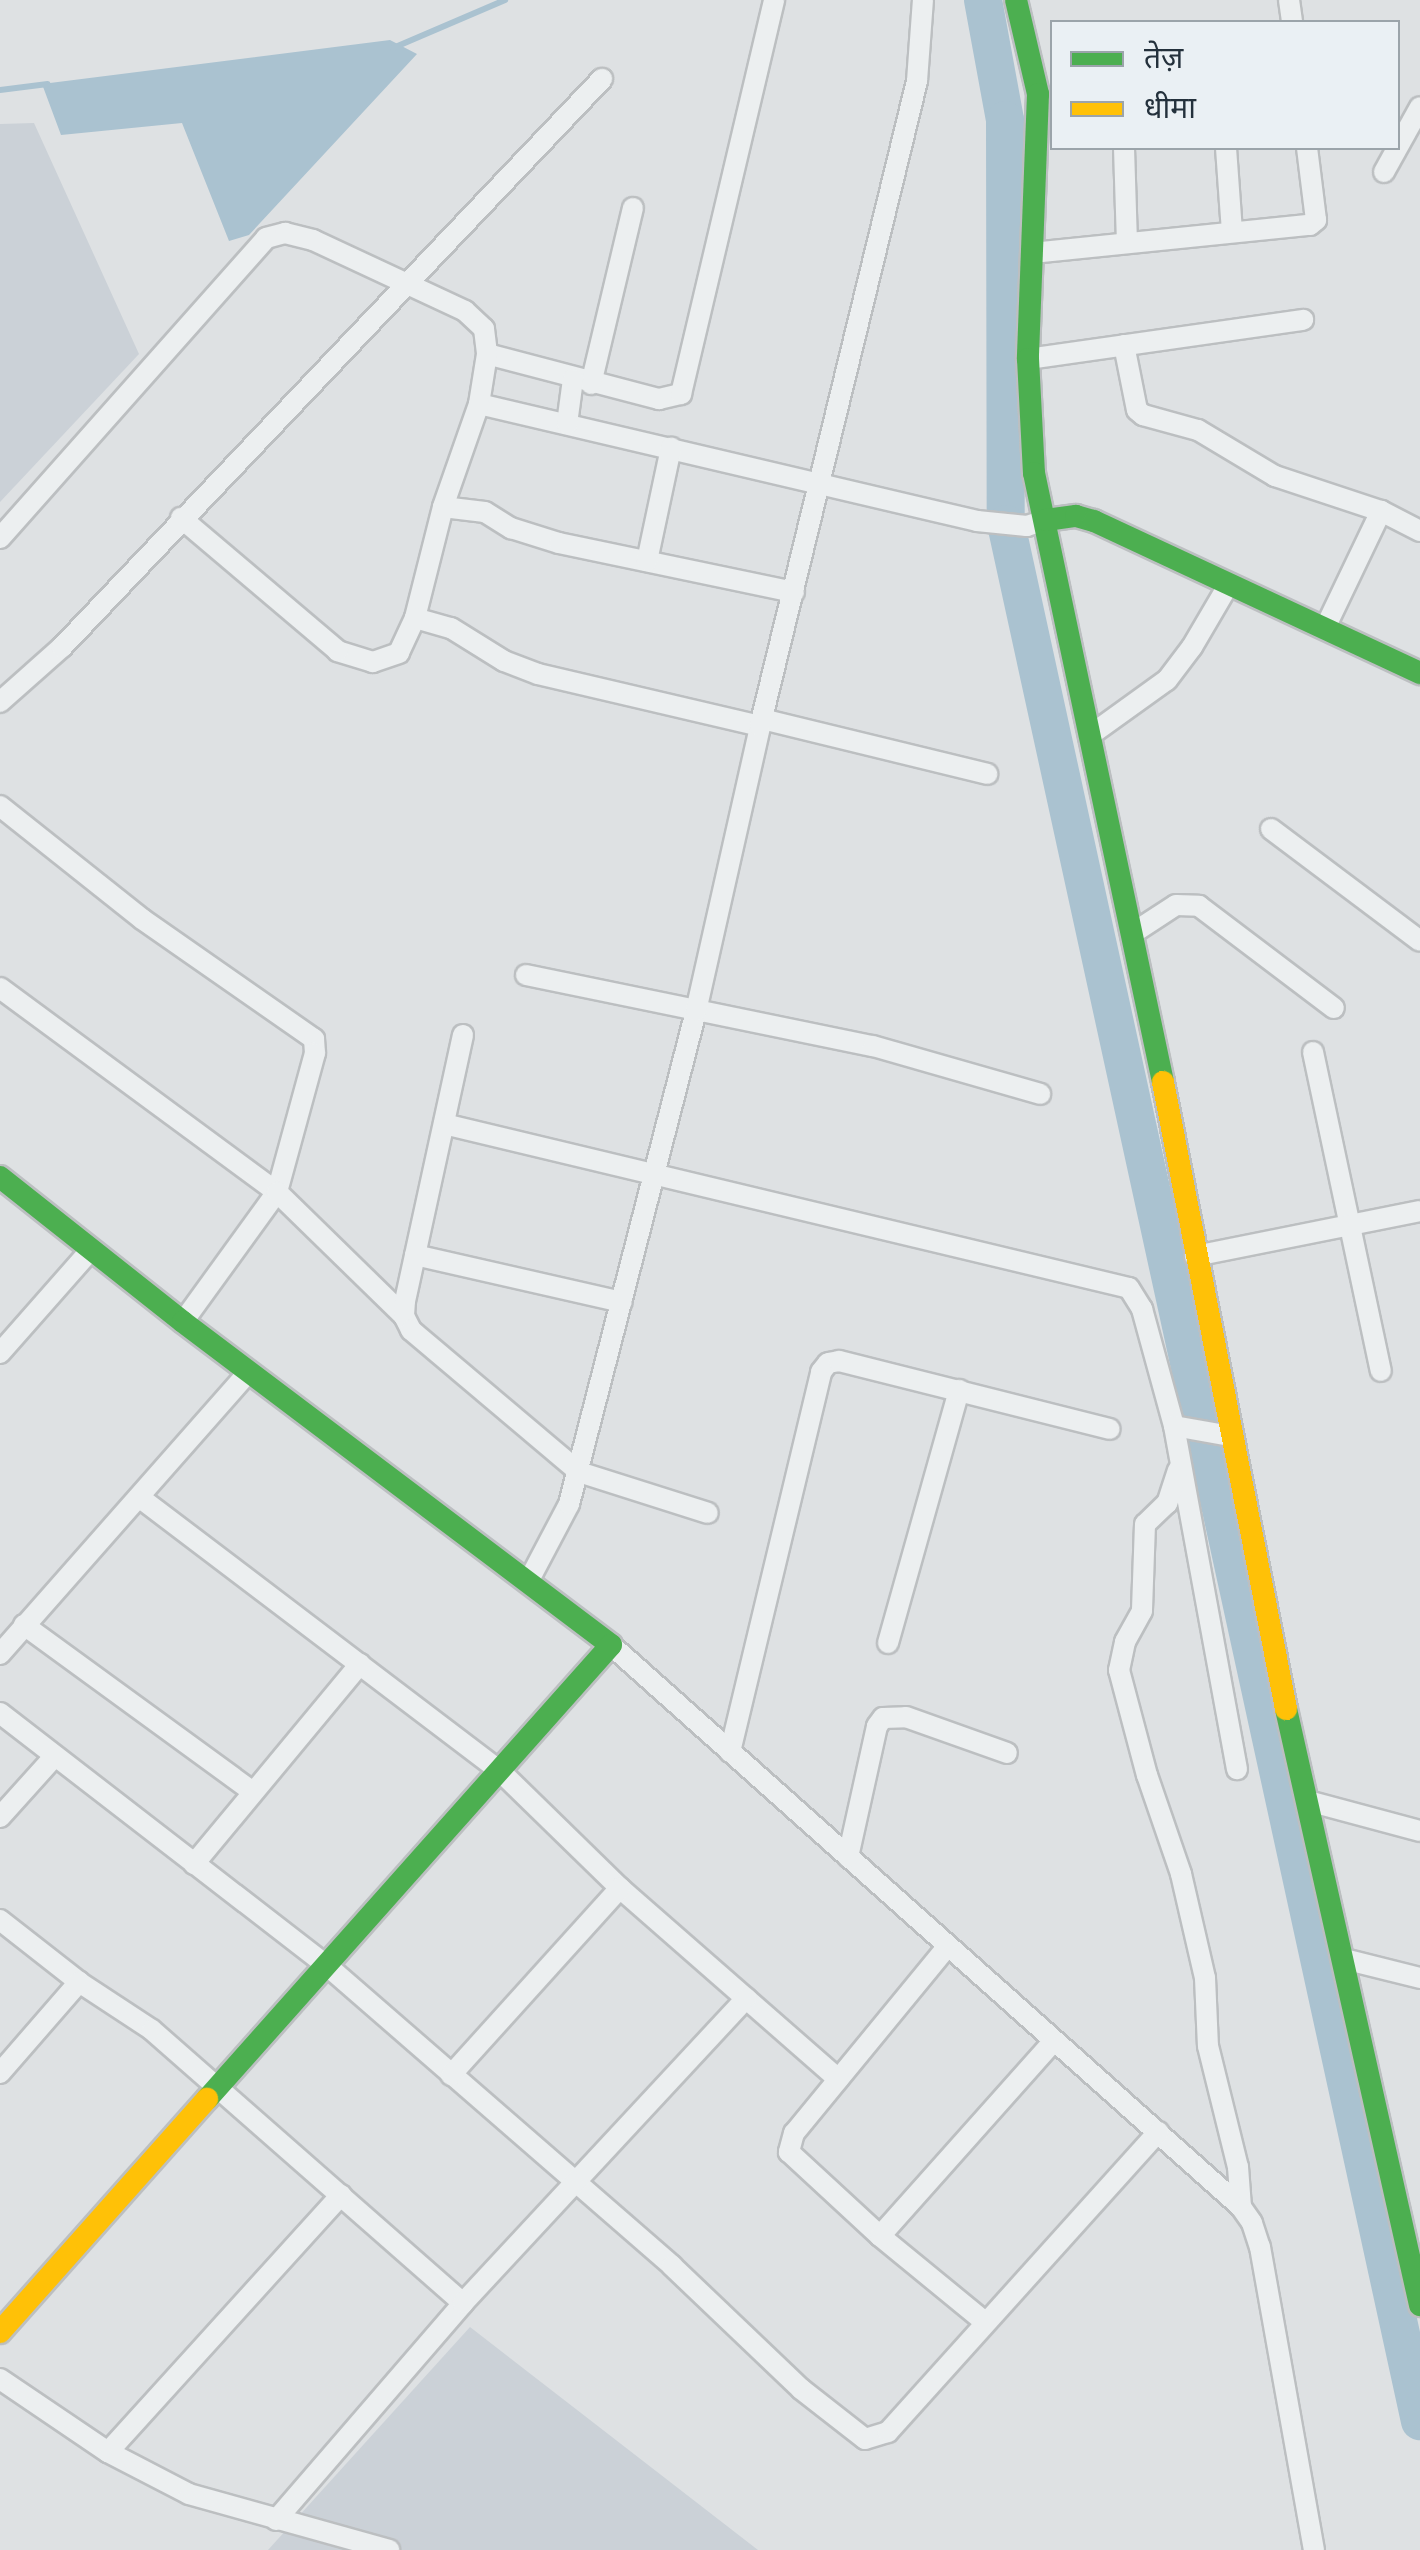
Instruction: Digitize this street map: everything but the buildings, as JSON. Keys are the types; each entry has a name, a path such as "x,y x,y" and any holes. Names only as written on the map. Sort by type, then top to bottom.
{"street":[{"path":"487,354 582,382 668,400 681,394 774,0"},
{"path":"530,1580 555,1538 578,1472 696,1011 761,723 917,81 923,0"},
{"path":"1021,1 1044,78 1028,360 1037,523 1134,934 1196,1256 1224,1435 1344,1959 1410,2202 1420,2304"},
{"path":"0,702 62,646 602,79"},
{"path":"1400,143 1420,107"},
{"path":"1124,150 1127,243"},
{"path":"1226,150 1232,232"},
{"path":"1032,253 1302,228 1316,220 1308,150"},
{"path":"1384,172 1396,150"},
{"path":"567,424 633,208"},
{"path":"0,538 266,238 297,234 407,281 475,319 484,330 487,354 479,404 443,507 415,618 399,653 374,662 360,661 324,640 181,518"},
{"path":"1028,360 1303,320"},
{"path":"1124,346 1137,410 1143,415 1198,430 1285,480 1382,512 1420,531"},
{"path":"479,404 1002,525 1085,518 1420,672"},
{"path":"647,561 670,448"},
{"path":"443,507 485,512 525,534 794,592"},
{"path":"1325,628 1382,512"},
{"path":"1089,736 1167,680 1229,584"},
{"path":"415,618 451,628 504,661 538,674 987,774"},
{"path":"0,806 142,920 314,1039 315,1053 277,1192 183,1322"},
{"path":"1271,829 1420,941"},
{"path":"1134,934 1176,905 1199,906 1334,1008"},
{"path":"526,975 889,1050 1040,1094"},
{"path":"0,988 277,1192 404,1316 411,1330 578,1472 708,1513"},
{"path":"404,1316 463,1035"},
{"path":"1314,1052 1380,1371"},
{"path":"444,1124 654,1171 1129,1288 1142,1310 1178,1427 1180,1464 1237,1769"},
{"path":"0,1178 90,1251 611,1645 1240,2207 1252,2223 1260,2248 1314,2550"},
{"path":"1196,1256 1420,1211"},
{"path":"0,1353 90,1251"},
{"path":"415,1256 622,1302"},
{"path":"730,1752 821,1372 828,1363 838,1361 1110,1429"},
{"path":"0,1654 249,1372"},
{"path":"888,1643 960,1390"},
{"path":"1178,1427 1224,1435"},
{"path":"1180,1464 1167,1503 1145,1524 1142,1611 1125,1642 1119,1670 1147,1776 1181,1874 1205,1978 1208,2046 1238,2166 1240,2207"},
{"path":"140,1497 501,1772 620,1888 838,2079"},
{"path":"24,1625 253,1792"},
{"path":"0,2332 220,2086 324,1963 501,1772 611,1645"},
{"path":"194,1864 360,1664"},
{"path":"0,1713 324,1963 578,2183 740,2334 865,2439 888,2432 1158,2132"},
{"path":"848,1857 883,1718 906,1718 1007,1754"},
{"path":"0,1818 55,1756"},
{"path":"1308,1802 1420,1831"},
{"path":"451,2075 620,1888"},
{"path":"0,1920 79,1982 152,2030 220,2086 463,2303"},
{"path":"947,1947 794,2133 790,2152 880,2236 985,2322"},
{"path":"1344,1959 1420,1978"},
{"path":"0,2073 79,1982"},
{"path":"276,2520 463,2303 746,1998"},
{"path":"880,2236 1052,2043"},
{"path":"108,2452 342,2195"},
{"path":"0,2379 108,2452 189,2494 389,2550"}],"shaded area":[{"path":"34,123 139,354 0,502 0,124"},
{"path":"470,2327 758,2550 268,2550"}],"water":[{"path":"390,40 417,54 249,235 229,241 182,123 61,135 42,84"}],"waterway":[{"path":"393,48 505,0"},
{"path":"983,0 1005,120 1006,524 1420,2421"},
{"path":"0,90 48,84"}],"traffic: fast":[{"path":"1016,0 1038,94 1028,359 1034,473 1163,1082"},
{"path":"1046,520 1076,516 1094,521 1420,673"},
{"path":"0,1177 183,1322 611,1645 207,2099"},
{"path":"1286,1709 1420,2305"}],"traffic: slow":[{"path":"1163,1082 1286,1709"},
{"path":"0,2332 207,2099"}]}
